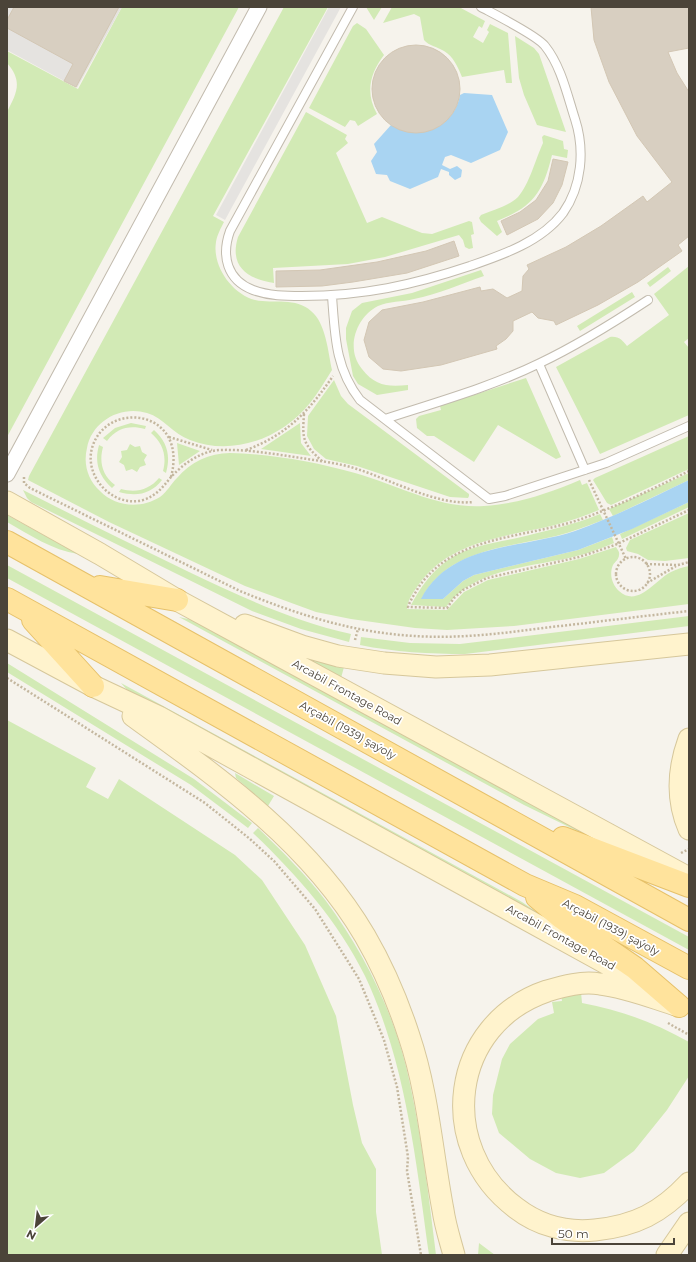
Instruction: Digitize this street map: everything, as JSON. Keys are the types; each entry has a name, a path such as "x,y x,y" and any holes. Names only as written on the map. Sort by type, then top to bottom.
{"main road":[{"name":"Arcabil Frontage Road","path":"7,502 100,554 177,600 689,879"},
{"name":"Arçabil (1939) şaýoly","path":"7,542 689,920"},
{"path":"82,584 177,600 302,646 338,656 407,666 436,667 490,665 689,644"},
{"path":"13,603 93,686 209,770 264,817 299,851 337,894 366,937 389,985 409,1036 423,1092 443,1212 454,1255"},
{"name":"Arçabil (1939) şaýoly","path":"13,603 525,885 575,906 689,968"},
{"name":"Arcabil Frontage Road","path":"7,640 93,686 166,721 600,958 678,1013"},
{"path":"689,739 681,765 680,779 682,811 689,829"},
{"path":"536,834 569,838 689,886"},
{"path":"525,885 562,918 635,968 678,1013"},
{"path":"678,1013 632,990 600,984 577,983 531,997 511,1010 493,1026 482,1042 465,1085 463,1117 467,1138 474,1156 484,1174 501,1196 535,1220 553,1227 589,1231 618,1228 636,1222 655,1212 678,1195 689,1183"},
{"path":"667,1255 689,1223"}],"street":[{"path":"7,474 259,7"},
{"path":"443,1212 444,1255"}],"lane":[{"path":"353,7 230,231 225,249 228,267 236,278 252,290 276,295 332,296 407,285 486,261 513,250 546,231 562,213 576,189 581,159 577,126 560,73 545,44 480,7"},
{"path":"332,296 335,340 341,369 350,388 360,400 489,499 505,496 606,463 689,426"},
{"path":"385,419 454,396 538,364 601,330 648,300"},
{"path":"538,364 585,470"}],"path":[{"path":"245,450 258,446 279,434 304,414 334,375 341,369"},
{"path":"304,414 303,440 311,451 323,462"},
{"path":"171,477 175,458 171,441 161,427 152,421 132,417 115,422 102,430 96,438 92,447 91,466 94,475 105,490 122,500 137,500 151,497 159,492 171,477 191,460 213,450"},
{"path":"169,437 213,450 245,450 323,462 355,469 420,493 450,501 471,502 489,499"},
{"path":"585,470 605,510 626,559"},
{"path":"25,471 24,483 30,488 240,591 289,610 355,628 414,636 452,637 506,633 689,611"},
{"path":"689,471 605,510 571,523 481,544 459,552 448,558 430,574 414,595 408,607 446,608 463,590 487,578 579,557 619,543 689,510"},
{"path":"646,564 650,577 643,588 630,591 619,584 616,572 618,566 626,559 635,557 646,564 678,565"},
{"path":"647,583 678,565 689,562"},
{"path":"7,678 190,792 246,836 274,861 315,909 346,956 366,995 384,1040 397,1087 408,1157 407,1171 421,1255"},
{"path":"246,836 264,817"},
{"path":"678,1013 689,1035"}],"green space":[{"path":"122,7 239,7 7,437 7,112 16,93 17,81 12,69 7,63 7,51 78,89"},
{"path":"284,7 328,7 213,216 224,222 216,242 217,260 225,278 239,292 247,297 262,301 292,302 311,311 316,316 323,330 332,370 313,399 299,415 271,435 256,441 239,445 206,445 190,440 178,434 158,418 147,413 127,411 109,417 95,430 90,438 87,448 86,466 92,482 100,491 113,500 121,503 137,505 153,501 160,497 182,472 194,463 222,453 277,457 324,465 371,478 434,500 467,506 484,506 509,503 545,493 580,480 582,485 587,483 599,510 561,523 498,537 461,550 445,559 430,571 412,594 407,609 447,610 464,592 488,580 579,559 616,547 619,556 613,565 611,576 619,591 626,595 640,595 671,572 689,566 689,604 514,626 447,630 415,628 351,619 316,612 245,586 109,522 28,480"},
{"path":"366,7 382,7 374,20"},
{"path":"392,7 459,7 485,21 482,28 479,26 473,37 483,43 489,32 487,30 490,24 508,33 512,83 506,83 504,70 462,77 450,56 444,51 428,44 424,40 420,17 414,14 383,23"},
{"path":"357,23 366,29 384,55 372,76 370,91 373,106 377,114 358,126 355,121 350,120 345,127 309,108 353,26"},
{"path":"515,36 534,48 539,54 566,132 537,125 524,95 519,78"},
{"path":"306,112 347,135 345,139 348,143 336,153 367,223 382,217 422,233 432,234 469,221 472,222 474,234 471,235 473,248 469,249 465,247 463,240 459,235 385,257 348,264 273,268 274,283 264,281 248,274 238,263 236,256 238,237"},
{"path":"544,135 563,141 564,149 568,150 567,158 552,155 545,179 535,197 520,210 497,221 502,232 497,236 481,222 479,218 481,215 506,205 518,197 522,192 529,179 543,143 542,137"},
{"path":"689,266 689,338 684,342 689,348 689,415 600,454 556,367 610,337 620,339 627,346 669,315 654,294"},
{"path":"668,267 671,271 650,287 647,283"},
{"path":"481,270 484,276 441,292 409,300 382,304 370,311 359,325 355,334 354,352 357,361 367,375 377,382 394,386 408,385 408,390 377,395 358,384 353,376 346,339 346,328 352,311 362,303 412,293"},
{"path":"632,292 635,297 580,331 577,326"},
{"path":"526,378 561,457 556,459 498,425 474,462 434,436 427,436 417,428 416,419 419,416 441,410 440,406"},
{"path":"334,380 341,396 348,404 469,494 468,498 450,497 357,466 326,459 314,449 307,436 308,416"},
{"path":"131,423 146,426 145,429 134,427 119,430 107,441 103,438 115,428"},
{"path":"300,423 301,443 311,456 261,449"},
{"path":"154,430 162,439 167,449 168,460 166,473 163,471 163,450 161,445 151,433"},
{"path":"689,436 689,469 611,505 607,503 593,480 595,478"},
{"path":"177,443 200,451 179,465"},
{"path":"130,444 135,447 140,446 142,452 147,455 144,460 146,465 140,467 137,472 132,469 126,471 124,465 119,462 122,457 121,451 127,450"},
{"path":"99,445 103,447 101,458 104,473 115,485 112,488 101,474 97,463"},
{"path":"689,473 689,480 613,516 609,509"},
{"path":"159,478 162,480 158,485 143,493 132,494 119,492 121,489 132,491 142,490 147,488"},
{"path":"23,490 168,562 268,608 330,629 351,634 349,642 301,629 252,611 31,502"},
{"path":"689,502 689,507 622,539 620,534"},
{"path":"689,513 689,558 665,561 648,560 638,554 627,551 626,548 630,540"},
{"path":"600,514 603,520 574,531 499,548 480,553 463,560 447,570 433,582 422,598 443,599 463,581 474,575 578,550 612,537 614,543 577,556 506,571 488,577 472,584 458,594 446,607 411,605 422,586 431,575 448,560 464,551 559,528"},
{"path":"7,515 78,554 50,546 33,537 7,522"},
{"path":"7,565 689,937 689,950 7,578"},
{"path":"689,616 689,626 465,654 412,652 360,645 361,637 410,643 460,644"},
{"path":"179,617 197,621 608,846 524,805"},
{"path":"310,660 344,667 341,678"},
{"path":"7,663 194,779 252,823 248,828 191,785 7,672"},
{"path":"121,683 522,902 547,919 134,698"},
{"path":"7,720 96,768 86,787 108,799 119,779 235,855 262,880 305,945 336,1016 362,1143 376,1169 376,1212 382,1255 7,1255"},
{"path":"235,773 274,796 268,806 236,778"},
{"path":"258,828 294,863 326,901 354,943 378,988 397,1036 410,1084 425,1169 436,1255 429,1255 408,1113 400,1078 379,1009 365,976 342,936 301,882 253,833"},
{"path":"581,992 582,1003 624,1013 663,1029 689,1042 689,1076 667,1110 634,1151 604,1173 580,1178 556,1173 530,1159 499,1133 492,1114 493,1095 502,1059 510,1044 538,1019 554,1013 552,1002 562,1001 561,995"},
{"path":"479,1243 495,1255 478,1255"}],"shaded area":[{"path":"7,7 122,7 77,88 7,50"},
{"path":"329,7 341,7 225,220 216,215"}],"water":[{"path":"464,93 492,95 508,132 500,150 471,163 451,155 445,157 442,165 450,169 457,166 462,170 461,177 455,180 449,175 449,172 441,169 438,177 410,189 390,181 387,175 376,174 371,161 377,152 374,144 391,125 402,130 413,132 424,132 434,129 451,116 460,95"},
{"path":"689,480 689,502 632,529 578,550 474,575 463,581 443,599 421,599 434,580 450,567 469,557 489,550 554,537 590,526"}],"building":[{"path":"14,7 119,7 76,87 64,81 73,64 7,28 7,20"},
{"path":"591,7 689,7 689,48 668,52 677,73 689,92 689,236 678,245 682,251 638,282 598,305 556,325 554,321 538,318 532,312 513,321 513,331 506,339 496,346 497,349 441,365 401,371 383,369 369,357 364,340 369,322 382,310 423,302 480,287 481,291 493,289 507,298 522,291 523,276 529,269 527,265 566,247 601,226 643,196 647,202 672,182 637,136 609,82 594,40"},
{"path":"416,45 433,48 447,58 457,72 460,89 457,106 447,120 433,130 416,133 399,130 385,120 375,106 372,89 375,72 385,58 399,48"},
{"path":"553,159 568,162 562,185 553,203 538,219 507,235 501,221 520,212 536,200 548,181"},
{"path":"454,241 459,256 407,273 322,286 276,287 276,271 320,270 377,262 426,251"}]}
